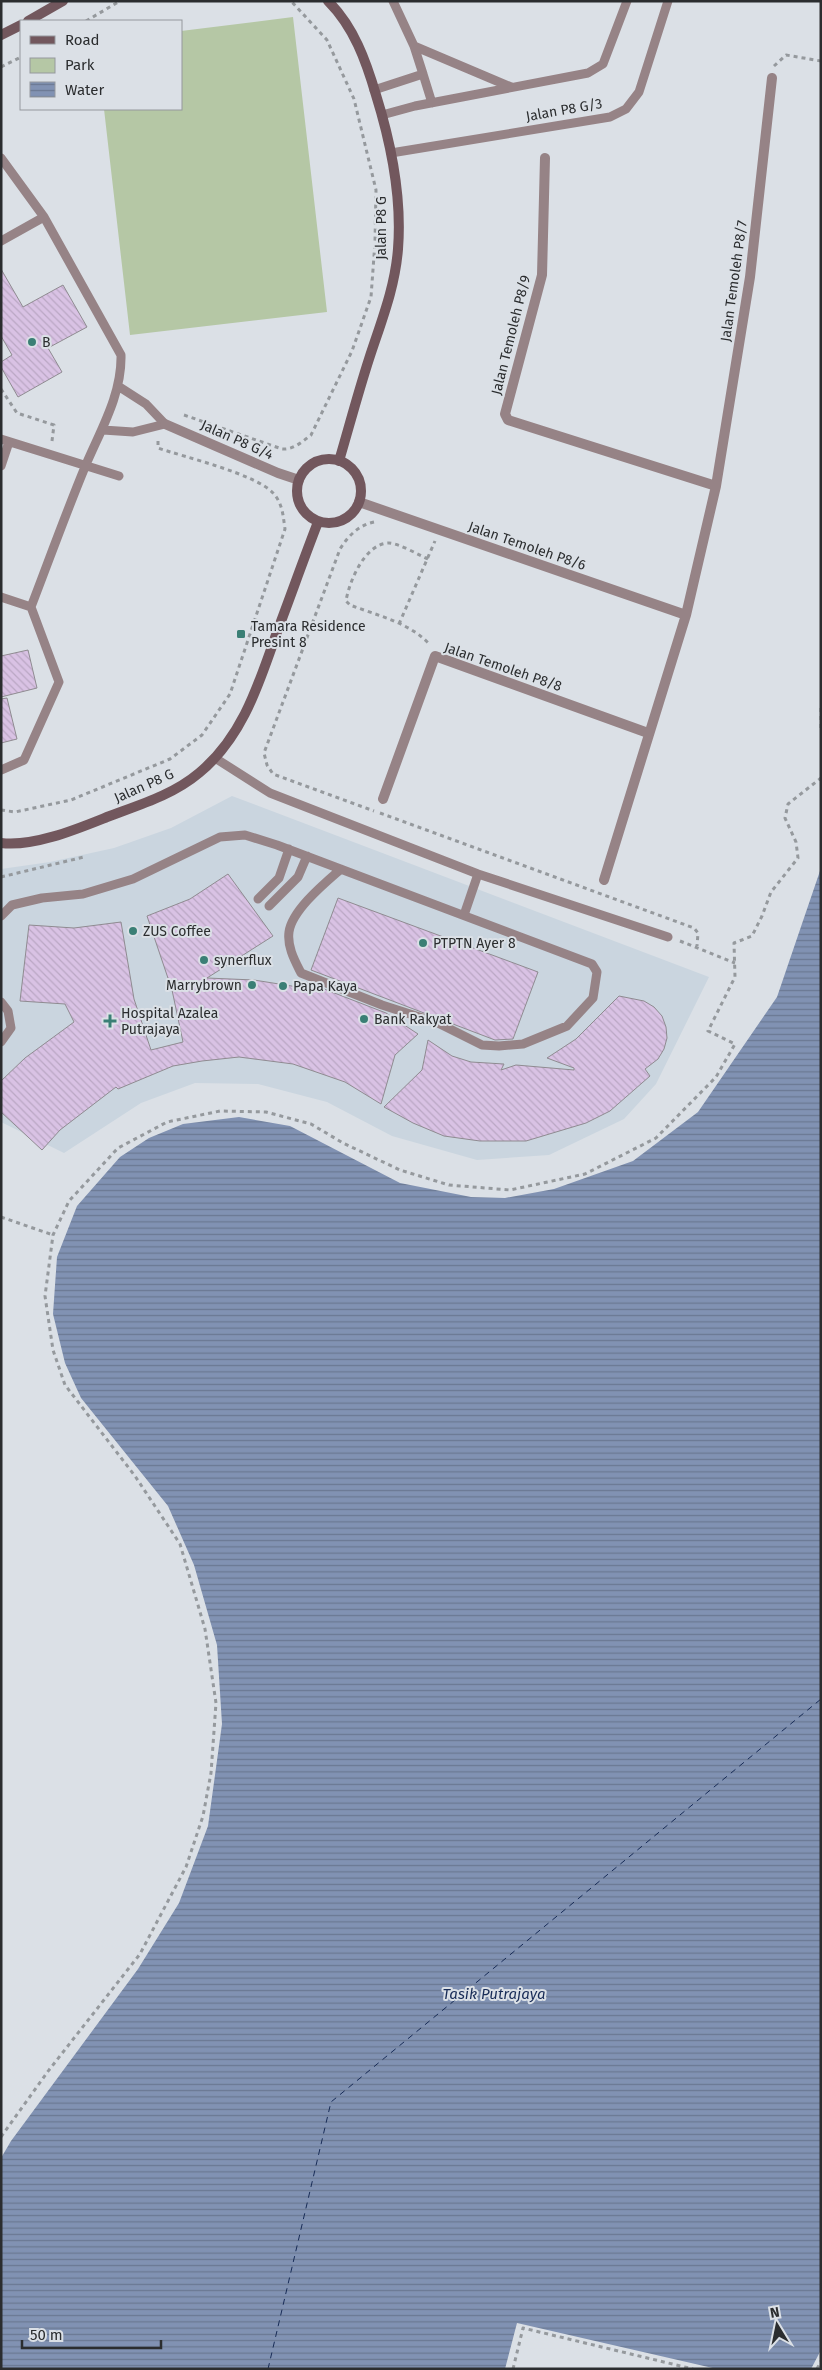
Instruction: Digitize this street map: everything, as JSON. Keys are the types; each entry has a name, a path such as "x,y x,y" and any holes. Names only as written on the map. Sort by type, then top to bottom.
{"street":[{"path":"30,20 63,1"},
{"name":"Jalan P8 G","path":"328,1 343,16 366,62 382,115 391,153 397,211 398,248 390,300 369,360 340,461"},
{"path":"1,35 20,26"},
{"name":"Jalan Temoleh P8/7","path":"604,880 686,615 716,486 750,277 772,78"},
{"name":"Jalan Temoleh P8/9","path":"546,158 542,275 505,414 508,420 716,486"},
{"name":"Jalan P8 G/4","path":"166,424 278,473 299,480"},
{"path":"320,461 340,461 350,468 358,478 361,490 359,502 353,513 342,520 330,523 318,522 307,515 300,505 297,492 299,480 311,465 320,461"},
{"name":"Jalan Temoleh P8/6","path":"359,502 438,531 686,615"},
{"name":"Jalan P8 G","path":"4,845 40,839 77,829 140,805 173,790 199,774 215,758 250,707 318,522"},
{"name":"Jalan Temoleh P8/8","path":"383,799 435,656 648,733"}],"lane":[{"path":"393,1 414,46 432,103"},
{"path":"382,115 432,103 588,73 603,64 627,1"},
{"name":"Jalan P8 G/3","path":"391,153 610,117 626,109 639,92 668,1"},
{"path":"414,46 511,88"},
{"path":"374,90 423,74"},
{"path":"1,158 44,217 121,355 122,371 103,430 86,466 31,607 59,682 24,760 1,770"},
{"path":"1,242 44,217"},
{"path":"118,386 146,404 166,424"},
{"path":"103,430 134,432 166,424"},
{"path":"1,466 5,440 119,476"},
{"path":"1,597 31,607"},
{"path":"215,758 270,793 478,874 668,937"},
{"path":"1,916 12,905 42,898 83,894 133,878 220,837 245,835 289,849 592,964 597,972 593,998 567,1026 558,1030 523,1044 482,1045 438,1023 382,1005 301,973 291,953 289,931 302,906 341,869"},
{"path":"258,899 279,878 289,849"},
{"path":"269,906 298,877 307,856"},
{"path":"464,915 478,874"},
{"path":"1,1002 8,1011 11,1028 1,1042"}],"path":[{"path":"88,20 120,1"},
{"path":"183,415 282,449 286,450 299,444 311,435 352,351 370,297 375,242 376,190 354,99 327,40 291,1"},
{"path":"772,78 774,65 786,55 821,61"},
{"path":"1,67 20,58"},
{"path":"1,389 17,413 54,425 51,440 59,443"},
{"path":"1,810 15,812 71,800 170,759 202,735 230,694 285,529 282,506 272,492 250,479 158,448 157,442 166,424"},
{"path":"382,525 373,522 365,525 347,537 340,549 264,753 267,765 273,774 694,928 698,933 697,946"},
{"path":"399,624 428,559 438,531"},
{"path":"426,539 434,541"},
{"path":"428,559 390,542 380,544 364,557 346,602 350,606 399,624 423,637 435,656"},
{"path":"821,708 821,728"},
{"path":"1,2138 49,2070 140,1954 186,1867 203,1816 211,1773 216,1703 205,1629 180,1544 135,1476 65,1384 53,1350 45,1296 53,1235 69,1201 118,1148 167,1122 220,1111 266,1112 311,1124 344,1143 400,1170 449,1185 510,1190 585,1174 656,1138 716,1078 735,1044 708,1031 735,977 734,943 752,936 762,916 770,892 798,858 796,842 785,818 788,804 821,778"},
{"path":"1,877 84,857"},
{"path":"668,937 697,946 735,963"},
{"path":"1,1217 53,1235"},
{"path":"513,2369 523,2328 693,2369"},
{"path":"817,2369 821,2361"}],"shaded area":[{"path":"232,796 709,977 656,1084 624,1119 549,1155 477,1160 392,1136 327,1102 258,1084 195,1083 141,1103 64,1153 1,1122 1,869 50,862 114,848 171,828"}],"green space":[{"path":"293,17 327,312 130,335 104,110 182,110 182,31"}],"water":[{"name":"Tasik Putrajaya","path":"821,868 821,2350 811,2369 717,2369 517,2323 505,2369 1,2369 1,2158 11,2141 138,1969 179,1903 208,1826 222,1724 217,1645 194,1565 168,1506 81,1398 65,1363 53,1314 57,1257 77,1206 120,1157 149,1138 183,1124 239,1117 290,1126 400,1183 471,1197 505,1198 554,1189 633,1161 698,1112 777,997"}],"building":[{"name":"B","path":"1,269 23,307 63,285 87,327 48,348 62,372 18,397 1,367 1,362 12,355 1,336"},
{"path":"28,650 37,688 1,697 1,656"},
{"path":"7,698 17,739 1,743 1,699"},
{"path":"228,874 273,936 207,978 254,980 304,988 306,982 386,1013 418,1034 395,1055 381,1104 345,1082 293,1064 239,1057 202,1061 173,1066 118,1089 116,1087 60,1130 42,1150 1,1112 1,1081 25,1058 74,1022 65,1004 20,1001 29,925 74,928 121,922 134,999 151,1050 183,1042 172,990 147,916 190,899"},
{"path":"338,898 538,972 513,1039 495,1040 311,970"},
{"path":"619,996 644,1001 654,1007 662,1016 667,1038 664,1049 658,1059 645,1069 650,1076 610,1111 586,1123 526,1141 480,1141 444,1136 413,1123 384,1107 422,1070 428,1040 452,1056 471,1062 504,1064 501,1070 516,1065 574,1070 574,1068 547,1058 576,1039"}],"ferry route":[{"path":"268,2369 331,2102 821,1699"}],"place":[{"name":"B","path":"32,342"},
{"name":"Tamara Residence Presint 8","path":"241,634"},
{"name":"ZUS Coffee","path":"133,931"},
{"name":"PTPTN Ayer 8","path":"423,943"},
{"name":"synerflux","path":"204,960"},
{"name":"Marrybrown","path":"252,985"},
{"name":"Papa Kaya","path":"283,986"},
{"name":"Bank Rakyat","path":"364,1019"},
{"name":"Hospital Azalea Putrajaya","path":"110,1021"}]}
